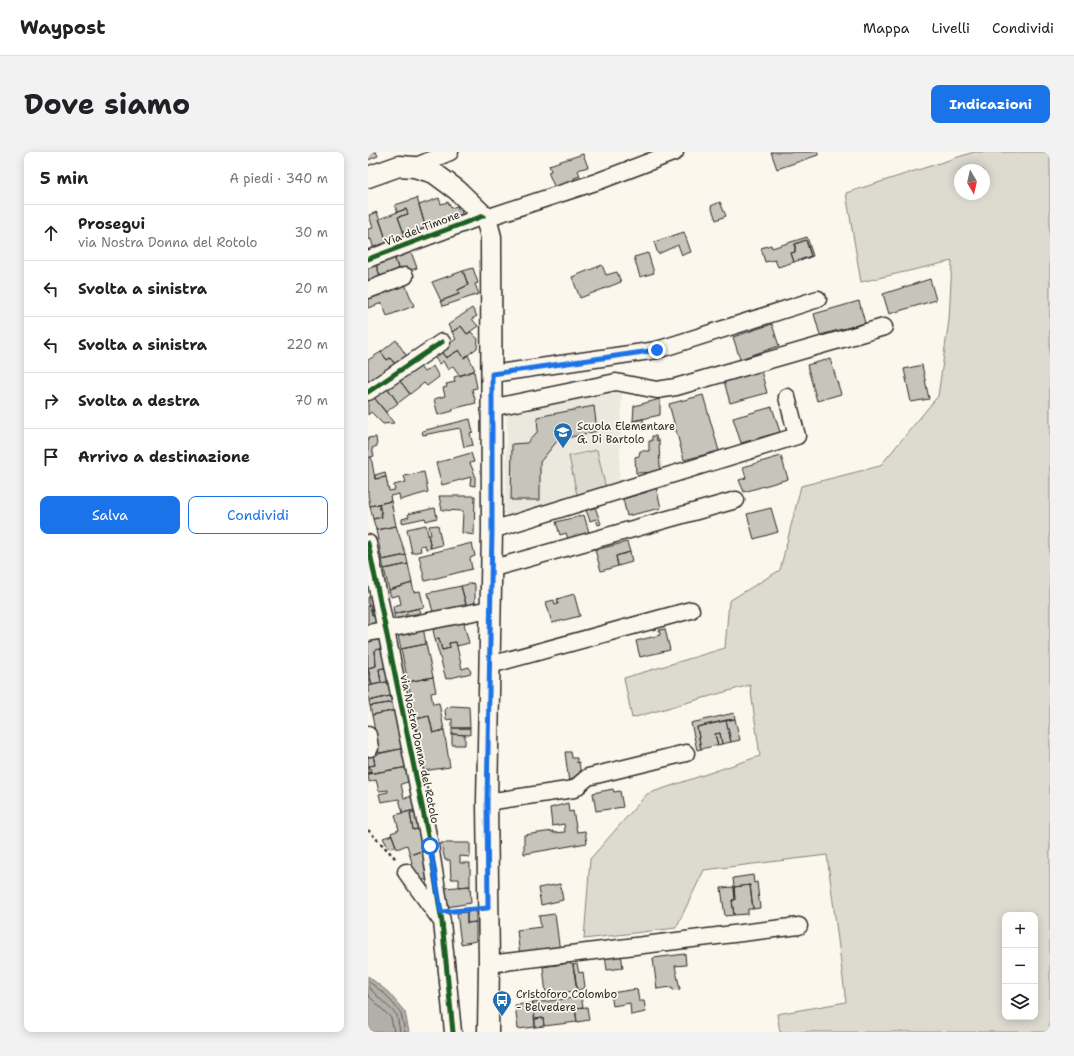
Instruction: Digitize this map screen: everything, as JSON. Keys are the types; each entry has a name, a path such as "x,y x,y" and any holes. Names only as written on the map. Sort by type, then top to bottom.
{"main road":[{"path":"368,177 399,166 414,167 434,173 457,190 484,217 491,237 492,530 490,569 490,665 487,802 489,964 488,1032"}],"street":[{"path":"414,167 450,152"},
{"name":"Via del Timone","path":"368,259 484,217 599,181 675,152"},
{"path":"368,290 405,276"},
{"path":"492,374 657,350 818,299"},
{"path":"491,408 616,382 657,390 676,386 884,327"},
{"path":"368,392 442,342"},
{"path":"492,530 797,436 787,397"},
{"path":"490,569 736,500"},
{"name":"via Nostra Donna del Rotolo","path":"368,543 430,846 441,917 453,1032"},
{"path":"368,633 490,609"},
{"path":"490,665 691,610"},
{"path":"487,802 574,789 588,777 686,753"},
{"path":"406,872 441,917"},
{"path":"489,964 799,926"}],"path":[{"path":"368,830 392,853 406,872"},
{"path":"441,917 488,908"}],"shaded area":[{"path":"974,152 1050,152 1050,1032 780,1032 777,1014 846,1002 827,855 704,870 676,928 584,939 590,859 647,794 760,756 750,685 632,718 624,678 725,648 729,601 780,570 801,486 880,466 938,396 949,320 952,261 861,282 846,193"},
{"name":"Scuola Elementare G. Di Bartolo","path":"622,387 619,486 505,518 507,412"},
{"path":"597,450 606,489 577,495 569,456"}],"water":[{"path":"368,976 388,992 405,1012 409,1032 368,1032"}],"building":[{"path":"368,152 376,152 378,156 368,160"},
{"path":"771,152 818,152 818,155 777,169"},
{"path":"583,154 588,167 578,170 580,176 574,178 576,186 557,193 548,172 551,171 549,165"},
{"path":"417,198 427,232 406,239 398,217 408,214 406,209 397,212 395,205"},
{"path":"439,198 441,204 448,202 451,208 457,206 459,211 461,210 464,220 427,232 419,205"},
{"path":"720,202 726,216 716,220 711,206"},
{"path":"406,209 408,214 398,217 406,239 388,245 379,219"},
{"path":"377,212 388,245 374,250 371,239 368,240 368,229 373,228 369,215"},
{"path":"684,232 691,252 682,255 678,245 658,254 654,242"},
{"path":"807,237 813,256 800,261 811,256 806,240 795,244 795,252 791,253 794,262 778,267 775,260 765,262 761,248 771,245 772,248"},
{"path":"806,240 811,256 794,262 791,253 795,252 795,244"},
{"path":"411,252 417,268 400,274 394,256"},
{"path":"648,253 654,273 640,277 634,257"},
{"path":"394,256 400,274 382,281 375,262"},
{"path":"375,262 382,281 368,286 368,265"},
{"path":"602,265 606,275 617,272 621,282 580,298 572,277"},
{"path":"473,268 478,283 475,284 479,294 443,306 441,301 459,294 458,290 468,285 463,271"},
{"path":"463,271 468,285 458,290 459,294 441,301 432,282"},
{"path":"930,279 936,300 889,314 883,294"},
{"path":"405,284 414,306 387,316 382,303 368,308 368,297"},
{"path":"859,301 865,323 820,335 814,314"},
{"path":"472,308 477,316 472,319 478,326 467,334 461,326 452,332 448,325"},
{"path":"772,324 779,346 740,359 733,337"},
{"path":"461,326 467,334 471,332 478,339 477,348 464,358 459,350 446,358 440,350 456,339 452,332"},
{"path":"396,340 408,358 396,365 390,358 387,360 381,352"},
{"path":"440,350 446,358 459,350 464,358 468,355 475,370 460,376 453,366 448,370 443,361 439,364 433,354"},
{"path":"381,352 387,360 390,358 396,365 368,383 368,360"},
{"path":"830,359 841,394 817,401 807,365"},
{"path":"418,364 424,372 433,366 439,377 427,386 424,383 410,394 397,377"},
{"path":"922,365 929,399 911,402 904,369"},
{"path":"474,371 477,388 472,389 476,403 452,409 453,411 438,415 434,399 445,396 443,388 447,387 446,384 455,382 454,377"},
{"path":"761,371 767,393 730,403 724,381"},
{"path":"397,377 410,394 398,403 386,386"},
{"path":"386,386 398,403 386,412 372,395"},
{"path":"372,395 394,423 383,424 371,412 368,415 368,398"},
{"path":"703,395 719,451 684,460 669,404"},
{"path":"660,399 660,415 633,421 634,406"},
{"path":"594,406 597,431 558,440 540,462 540,500 511,500 512,444 527,443 538,431 537,417"},
{"path":"772,407 780,432 741,443 733,418"},
{"path":"470,419 473,432 470,433 473,445 464,447 460,428 423,435 422,431"},
{"path":"643,419 644,425 633,427 633,421"},
{"path":"652,436 656,436 657,441 659,440 660,472 636,473 635,457 639,456 640,451 649,451 649,441 652,441"},
{"path":"376,437 377,446 372,448 374,456 368,458 368,438"},
{"path":"471,453 474,462 470,463 475,475 475,486 470,485 471,477 442,485 436,463"},
{"path":"781,456 788,479 744,492 739,480 746,478 743,467"},
{"path":"371,457 375,479 386,477 389,491 395,490 394,485 406,482 404,476 424,472 428,492 400,500 399,494 390,496 391,501 370,506 368,495 368,458"},
{"path":"385,472 386,477 375,479 375,475"},
{"path":"656,487 661,508 627,516 623,499 647,492 646,490"},
{"path":"439,496 475,496 474,535 462,533 463,511 442,510"},
{"path":"391,501 396,526 376,530 373,519 382,517 379,504"},
{"path":"379,504 382,517 373,519 370,506"},
{"path":"595,507 601,524 598,525 596,519 590,521 586,510"},
{"path":"435,508 437,518 426,521 425,518 402,523 402,519 409,517 408,514"},
{"path":"771,508 778,532 754,539 747,514"},
{"path":"584,515 590,536 569,542 566,533 560,535 556,522"},
{"path":"426,525 431,548 426,549 425,545 420,546 421,551 412,553 407,529"},
{"path":"438,525 442,545 431,548 428,535 431,535 429,526"},
{"path":"396,526 406,555 382,560 376,530"},
{"path":"627,542 630,552 616,556 618,566 601,571 595,550"},
{"path":"472,543 475,556 470,558 472,569 425,581 419,556"},
{"path":"630,552 632,562 618,566 616,556"},
{"path":"406,555 408,564 384,569 382,560"},
{"path":"408,564 412,583 389,590 384,569"},
{"path":"412,583 414,592 420,591 424,607 394,614 393,606 401,604 399,595 391,597 389,590"},
{"path":"473,583 475,585 475,604 467,608 461,586"},
{"path":"461,586 467,608 434,616 428,593"},
{"path":"574,594 580,616 552,623 546,602 554,600 555,605 558,604 557,599"},
{"path":"372,596 376,614 372,615 370,605 368,606 368,597"},
{"path":"370,605 372,615 376,614 380,627 368,629 368,606"},
{"path":"419,608 421,612 405,615 406,618 395,621 394,614"},
{"path":"463,620 469,643 457,646 456,642 449,643 450,648 442,650 439,638 435,639 432,625"},
{"path":"423,627 426,644 401,649 397,631"},
{"path":"665,629 670,650 640,657 636,641 660,635 659,630"},
{"path":"381,633 384,648 375,650 376,666 368,668 368,636"},
{"path":"439,638 442,650 450,648 449,643 456,642 462,669 469,667 471,673 446,679 435,639"},
{"path":"426,644 433,677 408,682 401,649"},
{"path":"384,648 388,667 379,669 381,683 372,685 368,668 376,666 375,650"},
{"path":"388,667 391,681 381,683 379,669"},
{"path":"368,668 372,685 368,686"},
{"path":"433,677 436,692 431,693 433,704 439,703 444,730 433,733 429,716 416,719 408,682"},
{"path":"391,681 394,695 369,701 368,686"},
{"path":"394,695 395,702 370,706 369,701"},
{"path":"395,702 397,710 372,715 370,706"},
{"path":"452,706 469,707 470,728 452,728 452,719 446,720 445,709"},
{"path":"397,710 405,748 379,753 372,715"},
{"path":"734,713 735,719 697,727 701,749 697,750 691,723"},
{"path":"429,716 433,733 444,730 450,767 423,771 416,719"},
{"path":"735,719 740,740 731,742 726,720"},
{"path":"726,720 731,742 722,744 720,733 715,734 718,745 701,749 697,727"},
{"path":"452,728 470,728 470,735 452,734"},
{"path":"720,733 722,744 718,745 715,734"},
{"path":"452,734 465,735 465,745 452,745"},
{"path":"405,748 408,767 368,774 371,772 369,766 375,765 373,755"},
{"path":"565,752 571,752 572,758 577,758 582,781 569,783"},
{"path":"368,755 373,755 375,765 369,766 371,772 368,773"},
{"path":"408,767 411,781 401,784 404,798 415,796 418,809 403,813 399,799 381,802 379,794 388,792 388,790 379,791 376,780 369,782 368,774"},
{"path":"613,789 614,792 620,791 623,807 596,811 593,793"},
{"path":"568,803 569,812 573,811 577,832 585,831 587,843 524,854 524,835 553,831 553,833 565,832 564,824 552,826 550,808"},
{"path":"418,809 418,811 410,813 413,830 422,828 427,849 410,855 407,845 397,849 391,833 399,830 395,815"},
{"path":"418,811 422,828 413,830 410,813"},
{"path":"392,835 396,846 391,848 388,847 383,838"},
{"path":"441,843 470,843 470,857 460,856 460,863 470,863 470,886 459,887 459,879 451,879 450,860 445,860"},
{"path":"427,849 432,879 416,881 410,855"},
{"path":"753,875 754,883 757,882 760,908 753,909 750,885 734,887 733,878"},
{"path":"560,884 563,900 541,905 538,888"},
{"path":"750,885 753,909 748,909 748,914 734,915 732,900 735,900 734,887"},
{"path":"470,886 471,903 447,907 444,888"},
{"path":"734,887 735,900 732,900 734,915 725,916 721,888"},
{"path":"476,910 476,922 467,923 467,912"},
{"path":"467,912 467,923 476,922 476,941 461,944 457,913"},
{"path":"555,914 560,952 520,957 517,930 541,927 539,916"},
{"path":"621,953 623,968 607,970 605,955"},
{"path":"685,954 686,965 675,966 680,989 673,990 672,987 657,989 653,958"},
{"path":"569,963 573,965 577,991 546,994 543,967"},
{"path":"577,964 579,973 583,972 585,987 577,991 573,965"},
{"path":"637,989 639,1001 644,1001 646,1012 631,1015 630,1003 613,1006 611,993"},
{"path":"581,997 583,1007 575,1008 577,1022 544,1026 543,1018 535,1019 533,1003"},
{"path":"533,1003 535,1027 518,1029 515,1005"},
{"path":"587,1007 589,1020 577,1022 575,1008"},
{"path":"543,1018 544,1026 535,1027 535,1019"}],"cycle path":[{"path":"368,259 483,216"},
{"path":"368,392 442,342"},
{"path":"368,543 430,845 442,922 453,1032"}],"place":[{"name":"Scuola Elementare G. Di Bartolo","path":"563,449"},
{"name":"Cristoforo Colombo - Belvedere","path":"502,1017"}],"route":[{"path":"430,846 441,912 488,908 487,802 490,665 490,569 492,530 492,374 657,350"}]}
